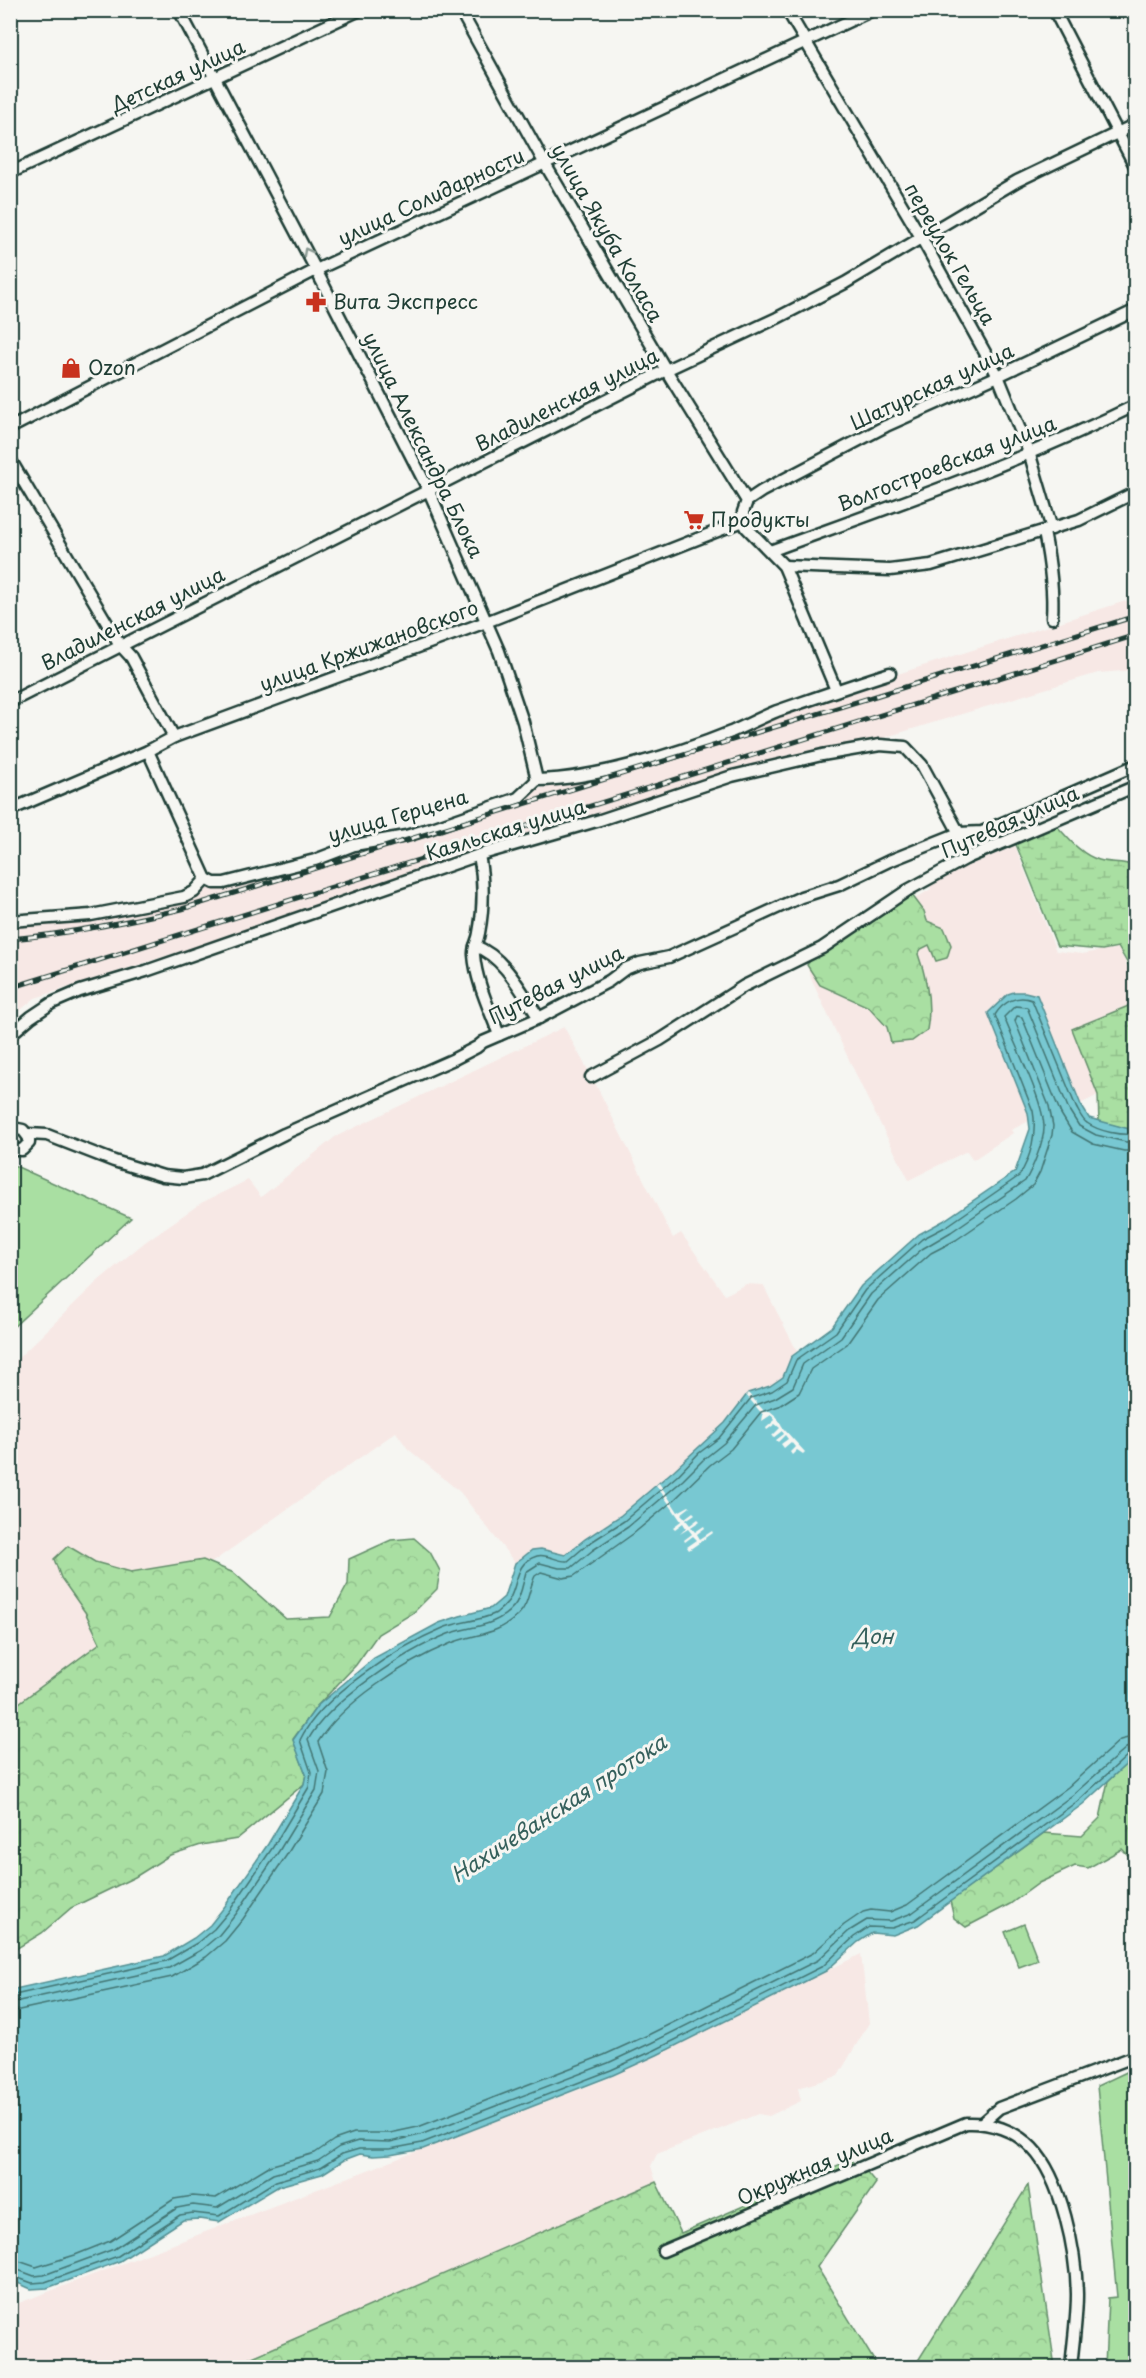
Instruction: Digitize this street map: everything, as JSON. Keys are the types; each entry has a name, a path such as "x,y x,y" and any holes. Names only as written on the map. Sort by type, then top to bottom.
{"street":[{"name":"улица Александра Блока","path":"179,10 429,491 499,651 523,722 537,780"},
{"name":"Детская улица","path":"10,173 360,10"},
{"name":"улица Якуба Коласа","path":"460,10 545,164 666,370 747,501"},
{"name":"переулок Гельца","path":"787,10 922,239 998,376 1029,452 1048,531 1052,576 1052,618"},
{"name":"улица Солидарности","path":"10,428 316,270 873,10"},
{"path":"1054,10 1136,168"},
{"name":"Владиленская улица","path":"10,702 666,370 777,318 922,239 1017,181 1136,124"},
{"name":"Шатурская улица","path":"747,501 886,426 1136,310"},
{"name":"Волгостроевская улица","path":"770,551 960,482 1085,430 1136,405"},
{"path":"10,459 120,645 131,657 174,737"},
{"path":"784,566 890,570 912,568 1048,531 1079,520 1136,492"},
{"path":"747,501 742,521 784,566 836,690"},
{"name":"улица Кржижановского","path":"10,810 148,751 174,737 486,622 742,521"},
{"path":"537,780 560,780 663,755 731,732 777,711 890,673"},
{"name":"Каяльская улица","path":"10,1035 30,1017 52,1003 80,991 180,960 479,855 600,820 732,777 822,755 880,745 905,747 922,765 959,833 967,858"},
{"path":"10,921 91,915 184,897 194,892 206,879 148,751"},
{"name":"Путевая улица","path":"19,1132 47,1135 114,1161 163,1176 183,1178 202,1175 284,1134 454,1059 499,1035 539,1018 609,981 626,969 640,963 669,957 801,897 839,885 959,833 982,832 1136,765"},
{"name":"улица Герцена","path":"206,879 214,883 224,883 315,860 354,845 406,836 518,798 537,780"},
{"name":"Путевая улица","path":"591,1077 660,1040 744,986 822,948 908,890 967,858 1136,786"},
{"path":"479,855 484,880 483,904 479,936 473,953 477,973 499,1035"},
{"path":"475,946 488,951 515,981 539,1018"},
{"path":"10,1160 11,1147 22,1150 29,1143 11,1118"},
{"name":"Окружная улица","path":"663,2251 966,2123 983,2122 999,2108 1136,2056"},
{"path":"983,2122 1011,2132 1032,2148 1050,2176 1061,2205 1071,2244 1077,2294 1071,2367"}],"shaded area":[{"path":"1135,598 1135,670 1098,673 856,746 669,795 35,998 11,1018 11,927 146,906 399,834"},
{"path":"1015,846 1056,951 1082,954 1118,948 1135,982 1135,1110 1116,1108 1098,1095 1035,1127 1029,1121 1011,1130 1013,1133 973,1160 967,1151 909,1180 868,1100 812,981 807,965 931,889 929,882"},
{"path":"564,1027 594,1081 673,1238 681,1233 725,1295 746,1284 763,1285 797,1351 791,1357 783,1377 770,1386 748,1393 725,1423 674,1470 620,1516 565,1555 541,1549 532,1550 515,1563 460,1492 408,1449 396,1432 114,1632 11,1720 11,1365 98,1281 145,1242 201,1203 248,1180 261,1197 335,1137"},
{"path":"861,1954 869,2023 838,2076 798,2088 801,2101 769,2116 758,2114 657,2154 651,2166 656,2182 227,2367 11,2368 11,2306 599,2082"}],"green space":[{"path":"1056,825 1075,846 1092,858 1135,867 1135,982 1133,973 1118,947 1102,950 1057,946 1015,842"},
{"path":"912,895 924,911 927,921 944,928 951,945 947,958 936,961 929,945 921,949 918,954 928,992 927,1030 912,1041 891,1043 887,1027 869,1007 820,985 807,965 814,955"},
{"path":"1135,1001 1135,1127 1129,1129 1099,1122 1098,1095 1072,1029 1126,1007"},
{"path":"10,1165 131,1218 11,1329"},
{"path":"414,1538 430,1552 440,1571 437,1589 413,1613 378,1634 356,1665 317,1706 293,1739 306,1774 304,1784 237,1839 201,1845 170,1855 135,1877 71,1908 42,1933 11,1952 11,1709 100,1643 85,1612 61,1578 54,1559 68,1546 95,1562 131,1572 203,1560 234,1573 286,1619 330,1617 348,1584 349,1559 391,1540"},
{"path":"1135,1756 1135,1862 1122,1849 1088,1868 1075,1866 1039,1883 1010,1904 966,1927 954,1918 950,1901 1044,1833 1082,1836 1100,1818 1108,1781"},
{"path":"1024,1924 1038,1960 1019,1967 1005,1932"},
{"path":"1135,2068 1135,2367 1105,2367 1108,2298 1117,2297 1097,2086"},
{"path":"850,2160 866,2171 876,2183 817,2267 878,2367 227,2368 656,2182 681,2233"},
{"path":"1028,2185 1055,2367 914,2367"}],"water":[{"name":"Дон","path":"1014,992 1037,995 1081,1105 1089,1118 1129,1129 1135,1127 1135,1756 1083,1804 918,1925 893,1935 872,1933 858,1942 826,1971 657,2055 613,2075 423,2149 390,2155 360,2154 344,2160 322,2174 279,2186 219,2222 199,2219 183,2220 120,2261 47,2288 31,2289 11,2280 10,1990 164,1956 194,1938 210,1925 268,1844 304,1784 306,1774 293,1740 317,1706 374,1658 439,1623 491,1608 504,1597 515,1563 532,1550 541,1549 565,1555 620,1516 725,1423 748,1393 770,1386 783,1377 791,1357 832,1327 861,1286 919,1234 943,1221 1015,1172 1030,1129 1028,1113 988,1013 1008,994"}],"pier":[{"path":"748,1393 765,1412 770,1411 777,1417 782,1427 805,1452 803,1454 797,1450 792,1455 790,1452 795,1447 791,1442 784,1448 781,1444 788,1439 785,1435 778,1442 776,1440 784,1434 782,1431 773,1438 772,1436 780,1428 775,1424 767,1430 766,1428 775,1420 771,1415 762,1421 763,1415 746,1395"},
{"path":"659,1483 678,1512 690,1507 681,1514 685,1518 693,1512 695,1514 686,1520 690,1525 698,1519 700,1521 691,1527 695,1532 704,1526 705,1528 697,1534 700,1539 712,1531 713,1533 689,1550 687,1547 697,1540 693,1536 685,1542 684,1540 692,1534 688,1529 680,1534 686,1528 683,1523 675,1529 673,1527 681,1521 656,1485"}],"railway":[{"path":"10,939 75,931 182,909 1136,616"},
{"path":"10,988 1136,635"}],"place":[{"name":"Вита Экспресс","path":"316,302"},
{"name":"Ozon","path":"71,368"},
{"name":"Продукты","path":"694,520"}],"water label":[{"name":"Нахичеванская протока","path":"559,1809"}]}
